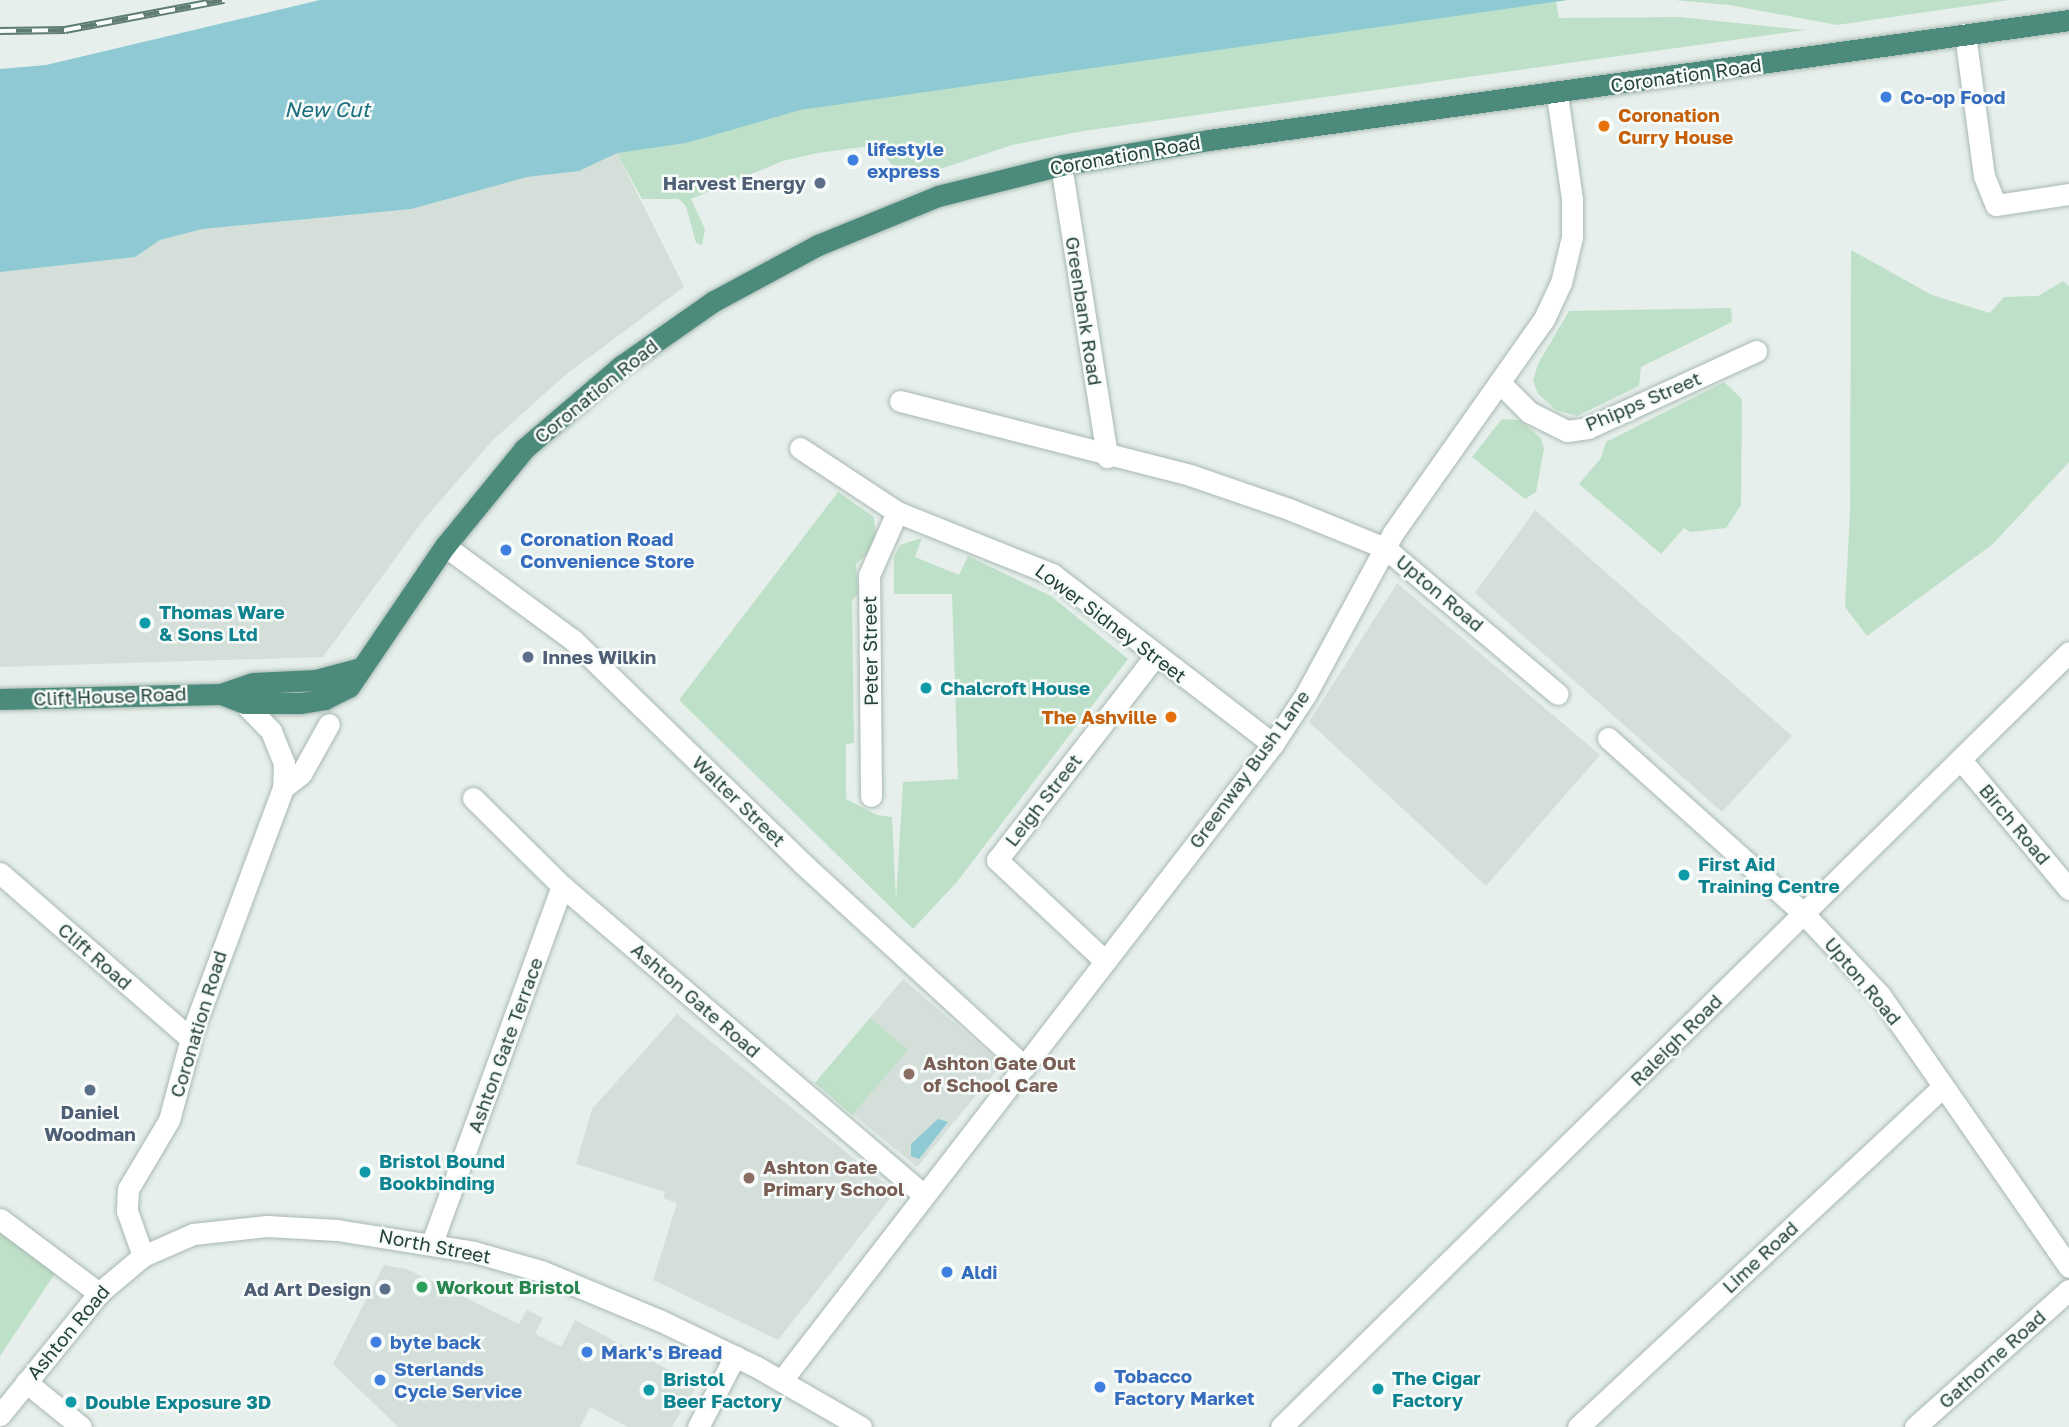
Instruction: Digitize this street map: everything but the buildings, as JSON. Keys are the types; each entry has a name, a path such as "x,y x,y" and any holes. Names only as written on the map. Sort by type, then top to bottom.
{"highway":[{"name":"Coronation Road","path":"221,694 244,703 325,699 349,687 445,546 524,449 621,366 714,301 818,245 938,196 1061,165 1209,140 1557,95 2069,20"},
{"path":"221,694 253,683 316,680 360,668"},
{"name":"Clift House Road","path":"0,699 221,694"}],"street":[{"path":"1965,34 1984,176 1996,205 2069,194"},
{"name":"Greenway Bush Lane","path":"782,1380 1273,744 1306,694 1385,548 1441,459 1500,383 1544,320 1561,283 1572,237 1572,199 1557,95"},
{"name":"Greenbank Road","path":"1061,165 1107,457"},
{"name":"Phipps Street","path":"1500,383 1529,412 1567,431 1588,428 1756,351"},
{"path":"900,401 1107,457 1189,475 1289,509 1385,548"},
{"name":"Lower Sidney Street","path":"800,448 897,512 1043,568 1273,744"},
{"name":"Peter Street","path":"871,796 869,575 897,512"},
{"name":"Walter Street","path":"445,546 573,640 802,863 1025,1067"},
{"name":"Upton Road","path":"1385,548 1558,694"},
{"name":"Raleigh Road","path":"1281,1427 1472,1234 1804,914 2069,652"},
{"name":"Leigh Street","path":"1105,961 997,860 1155,656"},
{"name":"Coronation Road","path":"143,1256 129,1220 127,1196 169,1120 191,1039 283,788 284,763 271,732 244,703"},
{"name":"Coronation Road","path":"283,788 301,774 330,724"},
{"name":"Upton Road","path":"1608,738 1804,914 1880,995 2069,1267"},
{"name":"Birch Road","path":"1961,760 2069,889"},
{"name":"Ashton Gate Road","path":"474,798 562,886 924,1195"},
{"name":"Clift Road","path":"0,873 191,1039"},
{"name":"Ashton Gate Terrace","path":"432,1243 562,886"},
{"name":"Lime Road","path":"1578,1427 1943,1087"},
{"path":"0,1219 99,1293"},
{"name":"North Street","path":"143,1256 193,1234 242,1227 337,1230 432,1243 510,1261 579,1285 735,1356 862,1427"},
{"name":"Ashton Road","path":"0,1415 99,1293 143,1256"},
{"name":"Gathorne Road","path":"1915,1427 2069,1290"},
{"path":"698,1427 735,1356"},
{"path":"26,1382 81,1427"}],"shaded area":[{"path":"617,153 684,287 564,376 491,442 422,522 323,657 0,667 0,272 135,257 160,240 202,229 411,209 527,177 584,169"},
{"path":"1535,510 1792,736 1722,812 1475,593"},
{"path":"1397,583 1600,755 1486,886 1309,722"},
{"name":"Ashton Gate Out of School Care","path":"903,979 1002,1064 917,1167 815,1083"},
{"name":"Ashton Gate Primary School","path":"677,1014 895,1192 778,1340 653,1280 677,1203 663,1198 665,1192 576,1164 592,1109"},
{"path":"384,1265 407,1269 519,1324 527,1310 543,1318 535,1334 561,1347 575,1320 697,1385 672,1427 628,1427 590,1407 580,1427 398,1427 333,1364"}],"green space":[{"path":"1216,0 1567,0 1556,2 1559,18 1679,17 1805,30 1083,131 1012,145 910,179 891,164 877,145 818,153 783,161 691,199 705,229 702,245 696,243 686,206 679,199 642,199 617,153 584,169 527,177 411,209 202,229 160,240 135,257 0,272"},
{"path":"1674,0 2009,0 1837,25 1729,5"},
{"path":"1851,250 1932,295 1990,313 2004,297 2038,296 2063,281 2069,286 2069,462 1993,544 1867,636 1845,607 1850,512"},
{"path":"1731,308 1732,322 1641,367 1639,386 1577,416 1556,410 1538,394 1533,381 1538,364 1569,311"},
{"path":"1724,382 1742,399 1741,505 1726,528 1690,532 1684,528 1661,554 1579,484 1601,458 1606,442"},
{"path":"1502,419 1520,420 1541,438 1544,449 1536,492 1525,499 1472,457"},
{"path":"838,492 874,517 876,537 869,552 856,564 858,594 852,600 854,743 846,744 846,799 877,815 892,817 896,901 903,782 958,779 952,594 894,594 894,557 900,545 922,538 915,557 959,575 968,556 1051,596 1128,659 956,883 913,929 679,700"},
{"path":"870,1018 908,1050 852,1115 815,1083"},
{"path":"0,1233 56,1272 0,1356"}],"water":[{"name":"New Cut","path":"320,0 1567,0 800,110 686,143 617,153 579,171 527,177 411,209 202,229 160,240 135,257 0,272 0,69 46,65"},
{"path":"938,1119 948,1122 919,1159 911,1156 911,1144"}],"railway":[{"path":"0,31 65,30 224,0"}],"place":[{"name":"Co-op Food","path":"1886,97"},
{"name":"Coronation Curry House","path":"1604,126"},
{"name":"lifestyle express","path":"853,160"},
{"name":"Harvest Energy","path":"820,183"},
{"name":"Coronation Road Convenience Store","path":"506,550"},
{"name":"Thomas Ware & Sons Ltd","path":"145,623"},
{"name":"Innes Wilkin","path":"528,657"},
{"name":"Chalcroft House","path":"926,688"},
{"name":"The Ashville","path":"1171,717"},
{"name":"First Aid Training Centre","path":"1684,875"},
{"name":"Ashton Gate Out of School Care","path":"909,1074"},
{"name":"Daniel Woodman","path":"90,1090"},
{"name":"Bristol Bound Bookbinding","path":"365,1172"},
{"name":"Ashton Gate Primary School","path":"749,1178"},
{"name":"Aldi","path":"947,1272"},
{"name":"Workout Bristol","path":"422,1287"},
{"name":"Ad Art Design","path":"385,1289"},
{"name":"byte back","path":"376,1342"},
{"name":"Mark's Bread","path":"587,1352"},
{"name":"Sterlands Cycle Service","path":"380,1380"},
{"name":"Tobacco Factory Market","path":"1100,1387"},
{"name":"The Cigar Factory","path":"1378,1389"},
{"name":"Bristol Beer Factory","path":"649,1390"},
{"name":"Double Exposure 3D","path":"71,1402"}]}
